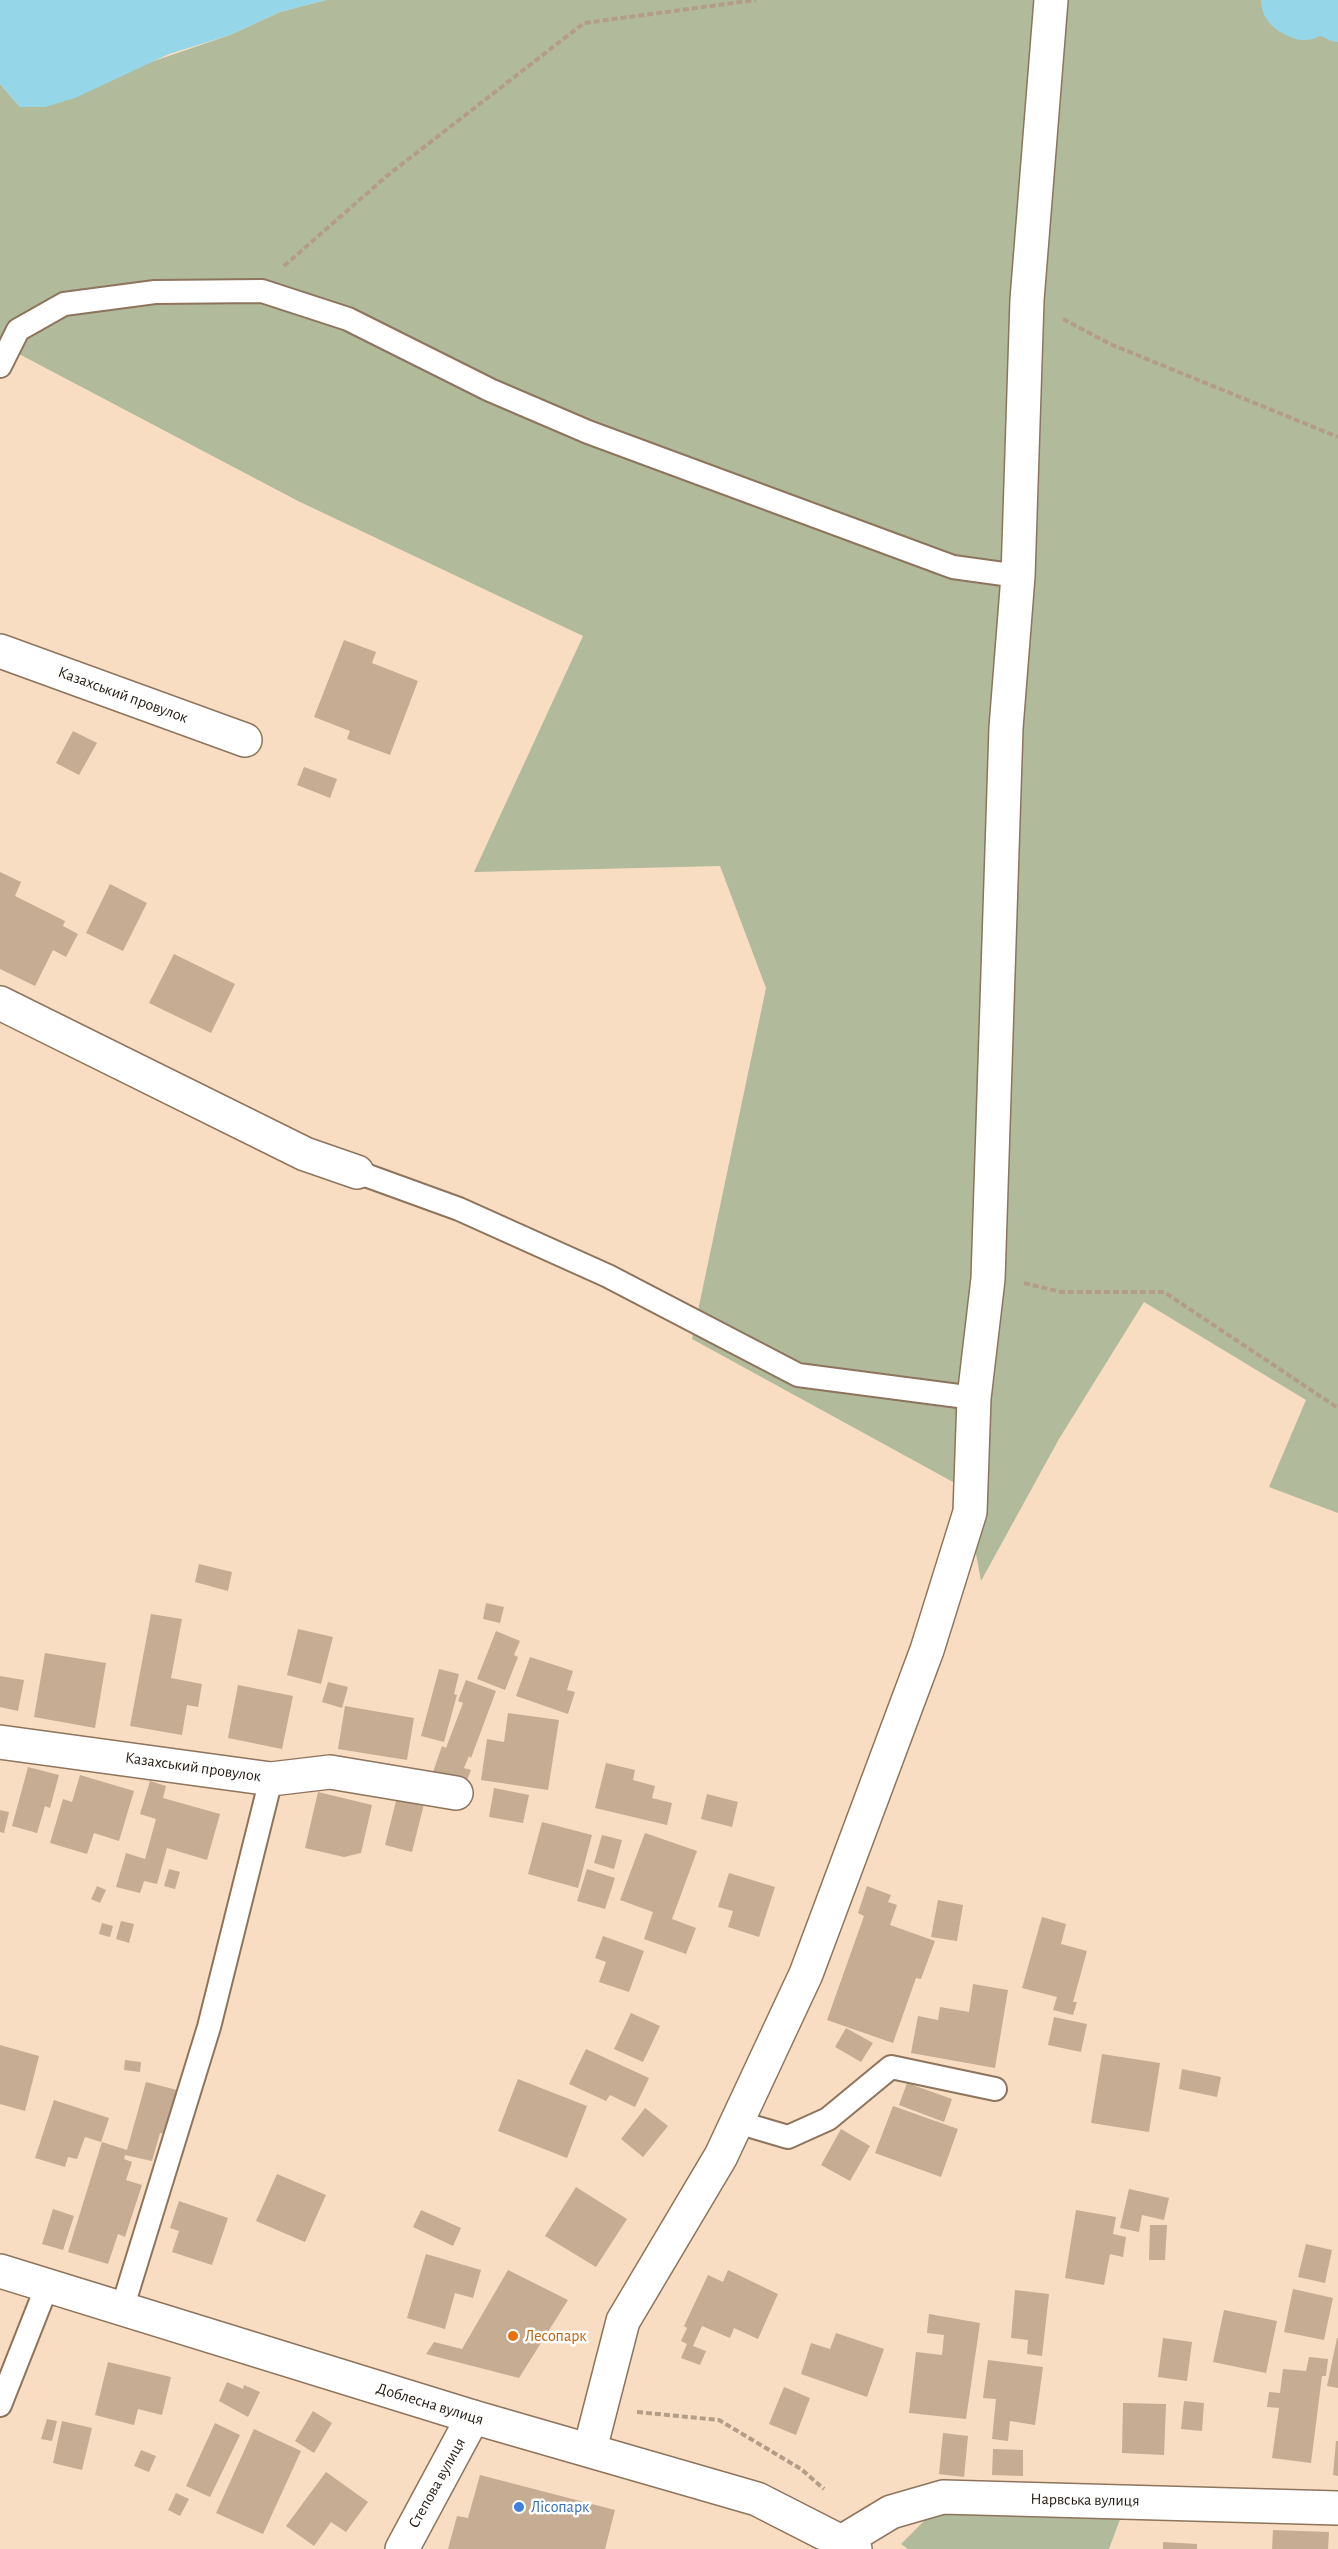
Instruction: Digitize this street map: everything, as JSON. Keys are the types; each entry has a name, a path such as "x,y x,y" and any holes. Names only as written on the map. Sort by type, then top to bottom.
{"street":[{"path":"590,2449 623,2321 722,2156 806,1974 927,1650 970,1512 974,1398 988,1279 1006,728 1018,576 1026,300 1051,0"},
{"name":"Казахський провулок","path":"0,651 245,740"},
{"path":"0,1003 305,1154 357,1172"},
{"name":"Казахський провулок","path":"0,1742 271,1779 330,1772 456,1793"},
{"name":"Доблесна вулиця","path":"0,2271 473,2417 757,2499 842,2546"},
{"name":"Степова вулиця","path":"402,2549 473,2417"},
{"name":"Нарвська вулиця","path":"842,2546 891,2512 943,2497 1338,2508"}],"lane":[{"path":"0,366 18,330 64,304 155,292 262,291 348,319 490,390 588,432 953,567 1018,576"},
{"path":"357,1172 459,1209 608,1276 798,1375 974,1398"},
{"path":"122,2309 209,2027 271,1779"},
{"path":"737,2122 788,2137 828,2120 891,2067 995,2089"},
{"path":"0,2405 47,2286"}],"path":[{"path":"262,291 290,259 388,175 584,22 756,0"},
{"path":"1026,300 1110,344 1338,437"},
{"path":"988,1279 1016,1281 1061,1292 1164,1292 1338,1408"}],"green space":[{"path":"326,0 1338,0 1338,1513 1269,1487 1306,1400 1144,1302 1059,1439 981,1581 964,1488 692,1339 766,988 720,866 474,872 583,636 298,501 19,354 0,351 0,84 20,107 230,35 280,12"},
{"path":"985,2511 1122,2514 1109,2549 908,2549 901,2544 930,2515"}],"water":[{"path":"0,0 326,0 280,12 230,35 169,54 75,98 45,107 20,107 0,84"}],"building":[{"path":"344,640 376,652 372,663 418,681 390,755 347,739 350,731 314,717"},
{"path":"73,731 97,743 79,775 56,763"},
{"path":"304,767 337,779 330,798 297,785"},
{"path":"0,872 21,882 15,896 65,921 63,926 78,934 66,957 53,950 35,986 0,969"},
{"path":"110,884 147,903 123,951 86,933"},
{"path":"174,954 235,984 211,1033 149,1003"},
{"path":"199,1564 232,1572 228,1591 195,1582"},
{"path":"486,1603 504,1607 500,1623 483,1619"},
{"path":"151,1614 182,1619 171,1678 202,1684 198,1707 187,1705 182,1735 130,1726"},
{"path":"298,1629 333,1637 321,1684 287,1675"},
{"path":"496,1631 520,1641 514,1655 518,1657 505,1690 477,1679"},
{"path":"45,1653 106,1663 95,1728 34,1717"},
{"path":"530,1657 573,1671 567,1690 575,1692 568,1714 516,1696"},
{"path":"439,1669 459,1674 454,1694 457,1695 444,1742 421,1736"},
{"path":"0,1676 24,1680 18,1711 0,1707"},
{"path":"466,1680 496,1691 471,1758 469,1756 464,1768 471,1770 467,1780 433,1772 442,1746 446,1748 463,1703 458,1701"},
{"path":"328,1682 348,1687 342,1708 322,1702"},
{"path":"238,1685 293,1696 282,1749 228,1738"},
{"path":"345,1706 414,1718 407,1760 338,1749"},
{"path":"508,1713 559,1720 548,1790 481,1780 487,1739 504,1742"},
{"path":"606,1763 635,1770 633,1780 655,1786 652,1798 672,1803 667,1825 595,1808"},
{"path":"28,1767 59,1775 50,1808 45,1806 37,1833 12,1826"},
{"path":"80,1775 134,1791 119,1841 94,1833 87,1854 50,1843 63,1799 72,1802"},
{"path":"150,1781 166,1786 163,1798 220,1814 207,1860 167,1848 157,1884 144,1881 140,1893 116,1887 126,1853 145,1859 156,1819 140,1814"},
{"path":"494,1788 529,1795 523,1823 489,1817"},
{"path":"318,1792 372,1805 361,1853 344,1857 305,1848"},
{"path":"707,1794 738,1802 732,1827 701,1819"},
{"path":"397,1797 424,1804 412,1852 385,1845"},
{"path":"0,1810 9,1812 4,1833 0,1832"},
{"path":"542,1822 592,1835 578,1888 528,1874"},
{"path":"645,1833 697,1851 672,1919 696,1928 686,1954 644,1939 653,1912 620,1900"},
{"path":"602,1835 622,1840 614,1869 594,1863"},
{"path":"169,1869 180,1872 175,1889 164,1886"},
{"path":"587,1869 615,1878 605,1909 577,1901"},
{"path":"729,1873 775,1887 759,1937 728,1927 733,1911 718,1907"},
{"path":"97,1886 106,1890 100,1903 91,1899"},
{"path":"867,1886 891,1895 888,1902 897,1905 890,1925 935,1941 921,1979 916,1978 893,2043 827,2020 864,1916 858,1913"},
{"path":"938,1900 963,1905 957,1941 931,1937"},
{"path":"1042,1917 1066,1924 1061,1944 1087,1951 1073,2002 1077,2002 1073,2015 1053,2010 1057,1997 1022,1988"},
{"path":"121,1921 134,1924 129,1943 116,1939"},
{"path":"102,1923 113,1926 110,1937 99,1934"},
{"path":"603,1936 644,1951 629,1992 599,1982 606,1962 595,1958"},
{"path":"973,1984 1008,1990 995,2068 911,2053 918,2016 938,2020 940,2007 969,2012"},
{"path":"631,2013 660,2026 643,2062 614,2049"},
{"path":"1054,2017 1087,2024 1081,2052 1048,2045"},
{"path":"846,2028 873,2043 861,2062 835,2047"},
{"path":"0,2045 39,2056 25,2111 0,2104"},
{"path":"586,2049 649,2078 635,2107 610,2095 606,2101 569,2084"},
{"path":"1102,2054 1160,2063 1149,2132 1091,2123"},
{"path":"125,2060 141,2062 140,2072 124,2070"},
{"path":"1182,2069 1221,2077 1217,2097 1179,2089"},
{"path":"518,2079 587,2106 567,2158 498,2131"},
{"path":"146,2082 177,2090 165,2134 160,2133 152,2161 125,2155 124,2159 132,2162 126,2180 142,2185 125,2237 118,2234 108,2264 68,2252 102,2142 127,2150"},
{"path":"907,2083 952,2099 944,2122 899,2105"},
{"path":"54,2100 109,2118 101,2142 85,2137 77,2159 68,2157 65,2167 35,2158"},
{"path":"893,2106 958,2129 941,2177 875,2153"},
{"path":"645,2108 668,2126 643,2157 621,2139"},
{"path":"841,2129 870,2146 850,2181 821,2165"},
{"path":"277,2174 326,2195 305,2242 256,2221"},
{"path":"576,2187 627,2219 596,2267 545,2236"},
{"path":"1129,2189 1169,2198 1164,2220 1142,2215 1139,2232 1120,2228"},
{"path":"179,2201 228,2218 212,2265 172,2252 179,2231 170,2228"},
{"path":"53,2209 74,2216 63,2250 42,2244"},
{"path":"421,2210 461,2228 453,2246 413,2227"},
{"path":"1076,2210 1116,2217 1113,2234 1126,2237 1123,2257 1110,2254 1104,2285 1065,2278"},
{"path":"1150,2225 1167,2225 1165,2260 1149,2260"},
{"path":"1306,2244 1332,2250 1325,2283 1298,2277"},
{"path":"426,2254 481,2270 473,2298 455,2293 445,2329 407,2318"},
{"path":"508,2270 568,2300 519,2378 426,2354 434,2342 462,2349"},
{"path":"728,2270 778,2294 758,2339 734,2328 730,2338 702,2326 693,2346 706,2351 700,2365 681,2358 687,2344 681,2341 687,2328 684,2326 708,2275 723,2282"},
{"path":"1293,2289 1333,2298 1324,2340 1284,2332"},
{"path":"1015,2290 1049,2294 1042,2356 1027,2354 1028,2340 1011,2338"},
{"path":"1224,2310 1277,2321 1266,2373 1213,2362"},
{"path":"929,2314 980,2323 966,2419 909,2413 916,2352 942,2355 944,2335 927,2333"},
{"path":"836,2333 884,2349 867,2397 801,2374 811,2343 830,2349"},
{"path":"1163,2338 1192,2342 1187,2381 1158,2377"},
{"path":"1338,2338 1338,2388 1327,2386"},
{"path":"1309,2357 1328,2359 1326,2376 1322,2376 1311,2463 1272,2458 1279,2408 1267,2407 1269,2392 1280,2393 1283,2369 1306,2371"},
{"path":"988,2360 1043,2367 1035,2425 1010,2421 1008,2441 992,2439 996,2399 983,2398"},
{"path":"108,2362 171,2377 162,2415 138,2409 134,2425 95,2415"},
{"path":"227,2382 243,2389 244,2385 260,2392 248,2417 219,2401"},
{"path":"784,2387 810,2398 796,2435 769,2424"},
{"path":"1184,2401 1204,2403 1202,2431 1181,2429"},
{"path":"1123,2403 1166,2404 1164,2455 1122,2453"},
{"path":"313,2411 332,2423 314,2453 295,2441"},
{"path":"47,2419 57,2421 52,2441 41,2439"},
{"path":"62,2421 92,2428 82,2470 53,2463"},
{"path":"215,2423 240,2435 210,2497 186,2486"},
{"path":"254,2429 301,2451 263,2534 216,2513"},
{"path":"943,2433 968,2436 964,2477 939,2474"},
{"path":"1336,2441 1338,2441 1338,2476 1333,2475"},
{"path":"993,2449 1023,2450 1023,2476 992,2475"},
{"path":"141,2450 156,2456 149,2472 134,2466"},
{"path":"326,2472 368,2502 346,2532 331,2522 314,2546 286,2526"},
{"name":"Лісопарк","path":"480,2475 615,2510 605,2549 448,2549 457,2516 468,2518"},
{"path":"176,2493 189,2499 180,2516 168,2510"},
{"path":"1273,2530 1329,2532 1328,2549 1272,2549"},
{"path":"1163,2542 1197,2544 1197,2549 1163,2549"}],"waterway":[{"path":"1297,0 1304,4"},
{"path":"1304,4 1338,21"}],"place":[{"name":"Лесопарк","path":"513,2336"},
{"name":"Лісопарк","path":"519,2507"}]}
